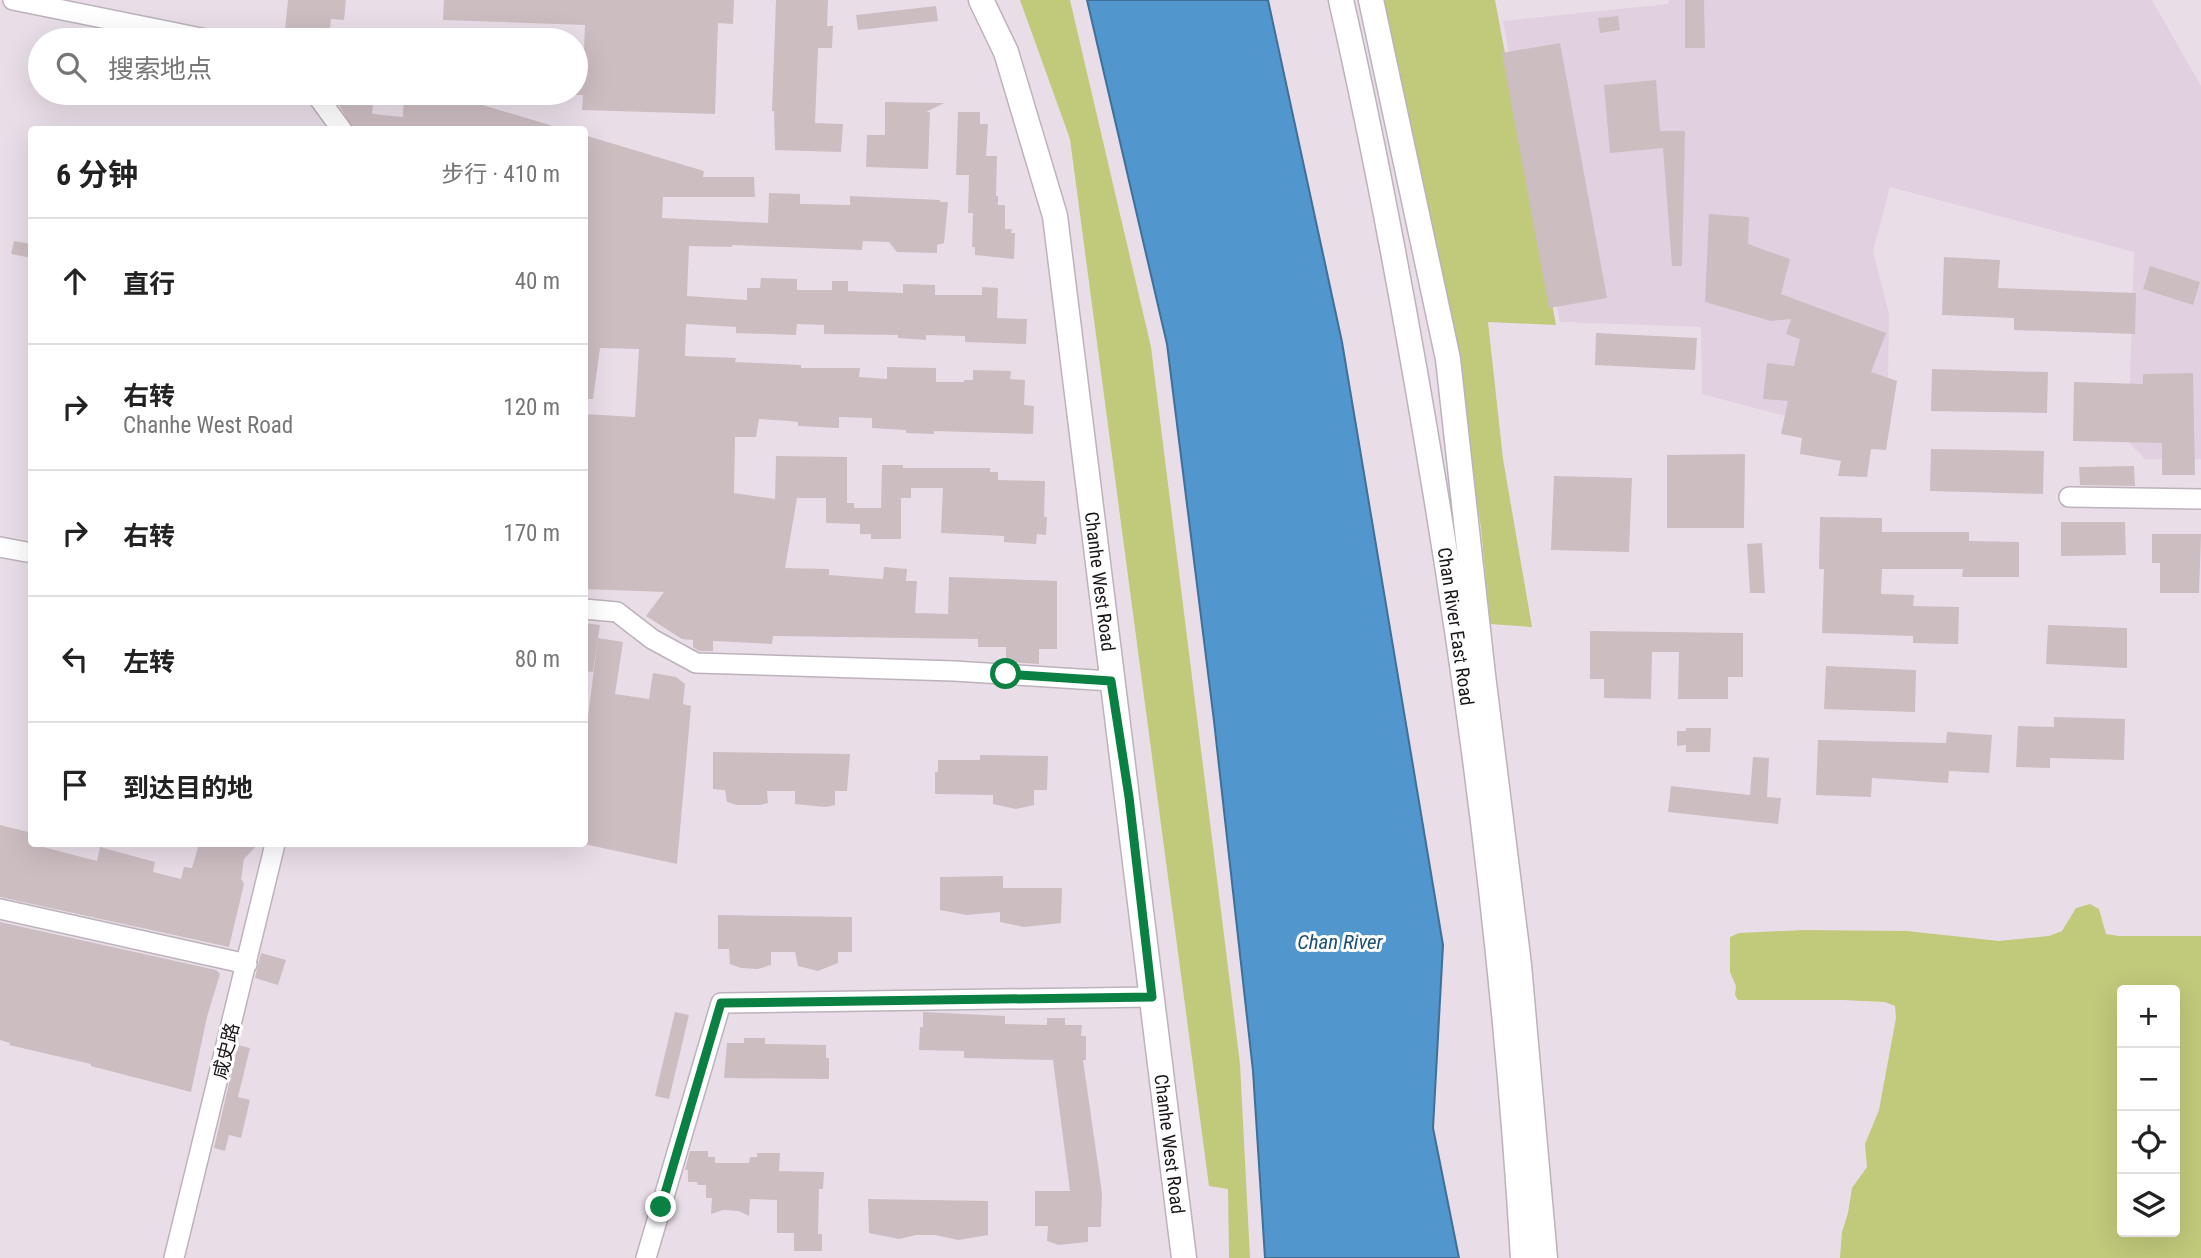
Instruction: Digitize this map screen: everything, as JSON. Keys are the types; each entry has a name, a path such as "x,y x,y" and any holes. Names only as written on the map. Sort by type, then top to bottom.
{"street":[{"path":"13,0 152,28"},
{"name":"Chanhe West Road","path":"981,0 1006,52 1055,216 1184,1258"},
{"name":"Chan River East Road","path":"1341,0 1372,140 1401,293 1467,692 1510,1072 1523,1258"},
{"name":"Chan River East Road","path":"1371,0 1448,359 1519,964 1545,1258"},
{"path":"324,105 339,126"},
{"path":"2069,497 2201,499"},
{"path":"0,547 28,552"},
{"path":"588,609 617,612 652,639 696,663 954,670 1111,681"},
{"name":"咸史路","path":"174,1258 274,847"},
{"path":"0,909 247,964"},
{"path":"646,1258 721,1003 1152,997"}],"shaded area":[{"path":"1669,0 2152,0 2201,86 2201,459 2145,459 2128,442 2134,252 1890,187 1873,251 1889,314 1887,443 1702,394 1701,327 1560,322 1503,21 1668,4"}],"green space":[{"path":"1020,0 1070,0 1151,347 1240,1064 1250,1258 1229,1258 1228,1189 1209,1186 1070,139"},
{"path":"1382,0 1495,0 1556,325 1488,322 1503,459 1532,627 1490,624 1481,528 1456,372"},
{"path":"2090,904 2099,909 2106,934 2201,936 2201,1258 1840,1258 1842,1232 1852,1188 1867,1167 1865,1144 1879,1110 1896,1018 1895,1006 1885,1002 1843,1000 1738,1000 1730,972 1730,937 1739,933 1804,930 1907,931 1999,941 2049,936 2062,931 2076,908"}],"water":[{"name":"Chan River","path":"1087,0 1268,0 1342,342 1443,945 1433,1128 1459,1258 1265,1258 1253,1071 1214,721 1167,344"}],"building":[{"path":"288,0 346,0 344,20 331,19 330,28 285,28"},
{"path":"444,0 734,0 733,24 718,23 715,114 582,110 582,105 588,105 588,28 585,28 585,25 443,20"},
{"path":"776,0 828,0 827,26 833,26 832,48 818,48 815,123 843,124 841,152 775,150 772,111"},
{"path":"1685,0 1704,0 1705,48 1685,48"},
{"path":"936,6 938,21 858,30 856,15"},
{"path":"1618,16 1620,30 1600,33 1598,18"},
{"path":"1560,43 1607,298 1549,308 1502,53"},
{"path":"1656,80 1660,131 1685,131 1682,266 1672,266 1663,148 1610,153 1604,85"},
{"path":"885,102 944,103 926,112 930,112 928,169 866,167 867,135 885,135"},
{"path":"339,105 373,105 372,114 403,117 404,105 482,105 553,126 352,126"},
{"path":"958,112 980,112 980,124 988,124 986,156 997,156 996,196 998,205 1005,205 1005,229 1012,229 1011,233 1015,233 1014,259 975,255 975,247 972,247 973,213 968,213 969,175 956,175"},
{"path":"588,136 704,171 703,177 754,177 755,197 663,197 662,218 768,223 769,193 800,194 800,204 850,205 850,196 948,202 944,243 937,245 937,253 897,252 889,242 863,241 862,250 689,246 687,296 747,300 747,288 760,288 761,278 797,279 797,290 832,290 832,281 848,281 848,291 903,293 903,284 935,285 935,295 982,295 982,287 998,288 997,318 1027,319 1026,344 965,342 965,336 926,335 926,340 898,338 898,335 824,334 824,325 797,324 796,335 736,333 736,327 686,324 685,356 736,358 735,362 801,365 801,368 860,368 859,377 887,379 887,367 936,368 936,382 973,380 973,370 1011,371 1010,379 1025,380 1024,405 1034,406 1033,434 934,431 934,434 906,433 906,430 872,428 872,418 839,417 839,428 798,426 798,422 759,419 756,437 735,437 734,493 775,499 776,456 847,457 847,503 854,503 854,508 881,508 882,465 903,465 903,468 990,468 990,472 998,472 998,480 1045,481 1046,535 1037,534 1036,544 1004,542 1004,536 941,533 943,488 911,488 911,498 901,498 901,539 871,539 871,534 860,534 860,524 826,523 826,498 797,498 785,568 829,569 829,575 883,579 884,567 907,569 906,581 917,581 915,613 948,614 949,577 1057,581 1057,649 1039,649 1039,664 1006,662 1006,647 978,647 978,639 773,636 772,644 713,641 713,651 699,651 693,647 693,640 682,639 646,616 664,592 588,589 588,414 635,417 639,349 600,348 593,399 588,399"},
{"path":"1709,214 1749,217 1748,244 1790,259 1781,294 1886,333 1871,372 1897,381 1886,450 1871,449 1867,477 1838,476 1841,461 1800,454 1802,438 1781,434 1788,401 1763,399 1767,363 1794,366 1800,339 1786,334 1791,319 1771,321 1705,302"},
{"path":"14,241 28,243 28,257 11,254"},
{"path":"1944,257 2000,260 1998,288 2136,293 2135,334 2014,330 2014,318 1942,315"},
{"path":"2150,266 2200,282 2193,305 2143,289"},
{"path":"1596,333 1697,338 1695,370 1595,365"},
{"path":"1932,369 2048,372 2047,413 1931,411"},
{"path":"2193,373 2195,475 2162,475 2162,443 2073,441 2074,382 2143,384 2143,374"},
{"path":"1931,449 2044,451 2043,494 1930,491"},
{"path":"1745,454 1744,528 1667,528 1667,455"},
{"path":"2134,466 2135,486 2080,485 2079,467"},
{"path":"1554,476 1632,478 1629,552 1551,550"},
{"path":"1820,517 1882,518 1882,532 1969,532 1969,541 2019,542 2019,577 1962,577 1963,569 1882,569 1881,594 1914,595 1913,606 1959,607 1958,644 1913,643 1913,636 1822,633 1824,569 1819,569"},
{"path":"2061,522 2125,522 2126,555 2061,556"},
{"path":"2152,534 2201,534 2199,593 2160,593 2160,563 2152,563"},
{"path":"1762,543 1765,593 1750,593 1747,544"},
{"path":"588,624 600,625 593,672 588,671"},
{"path":"2048,625 2127,628 2127,668 2046,664"},
{"path":"1590,631 1743,633 1743,677 1728,677 1728,699 1678,699 1679,652 1652,652 1651,699 1604,698 1604,679 1590,679"},
{"path":"598,638 623,642 615,694 649,699 653,673 676,677 685,684 683,704 691,706 677,864 588,845 588,717"},
{"path":"1826,666 1916,670 1915,712 1824,709"},
{"path":"2054,717 2125,719 2124,760 2050,758 2050,768 2016,767 2018,726 2054,727"},
{"path":"1686,728 1711,728 1710,752 1686,752 1686,745 1677,746 1677,731 1686,731"},
{"path":"1947,732 1992,735 1989,773 1949,771 1948,783 1872,778 1871,797 1816,795 1818,740 1946,743"},
{"path":"713,752 850,754 847,791 835,791 835,805 826,807 795,804 795,791 767,791 768,803 737,805 727,802 725,790 713,789"},
{"path":"980,755 1048,756 1047,790 1034,790 1034,805 1016,809 993,804 993,795 935,794 938,760 980,760"},
{"path":"1753,757 1769,758 1767,797 1781,798 1778,824 1668,812 1671,786 1750,795"},
{"path":"0,825 28,832 28,847 43,847 97,861 100,847 155,862 153,872 181,879 184,867 192,868 198,847 255,847 244,859 241,879 244,884 229,947 0,897"},
{"path":"1003,876 1003,888 1062,888 1061,923 1024,927 1000,922 1000,912 967,915 940,910 940,877"},
{"path":"718,915 852,917 852,952 838,952 838,963 818,971 798,966 795,952 771,952 771,965 758,969 741,968 730,964 729,949 718,949"},
{"path":"0,922 216,970 220,974 207,1017 191,1092 91,1064 9,1045 10,1043 0,1040"},
{"path":"261,953 286,960 278,985 255,978"},
{"path":"675,1012 689,1015 669,1099 655,1096"},
{"path":"923,1012 1005,1016 1005,1024 1047,1025 1047,1018 1065,1018 1065,1025 1082,1025 1081,1036 1086,1036 1086,1060 1083,1060 1102,1193 1101,1227 1088,1227 1088,1242 1059,1245 1047,1241 1048,1226 1035,1226 1035,1191 1070,1191 1053,1060 964,1058 964,1051 919,1050"},
{"path":"744,1038 765,1038 765,1044 826,1045 829,1079 724,1078 727,1043 744,1043"},
{"path":"238,1045 250,1048 238,1097 250,1100 241,1138 229,1135 225,1151 214,1148"},
{"path":"690,1151 708,1151 708,1157 715,1157 715,1163 749,1163 750,1157 757,1157 757,1153 780,1153 779,1171 824,1172 823,1189 819,1189 818,1234 822,1234 822,1251 794,1251 794,1233 777,1233 777,1200 750,1199 749,1216 739,1211 723,1210 711,1214 712,1198 706,1198 706,1185 688,1182 688,1170 685,1170"},
{"path":"868,1199 988,1201 988,1235 958,1240 935,1235 899,1239 869,1233"}],"route":[{"path":"661,1207 721,1003 1152,997 1129,797 1111,681 1006,674"}]}
